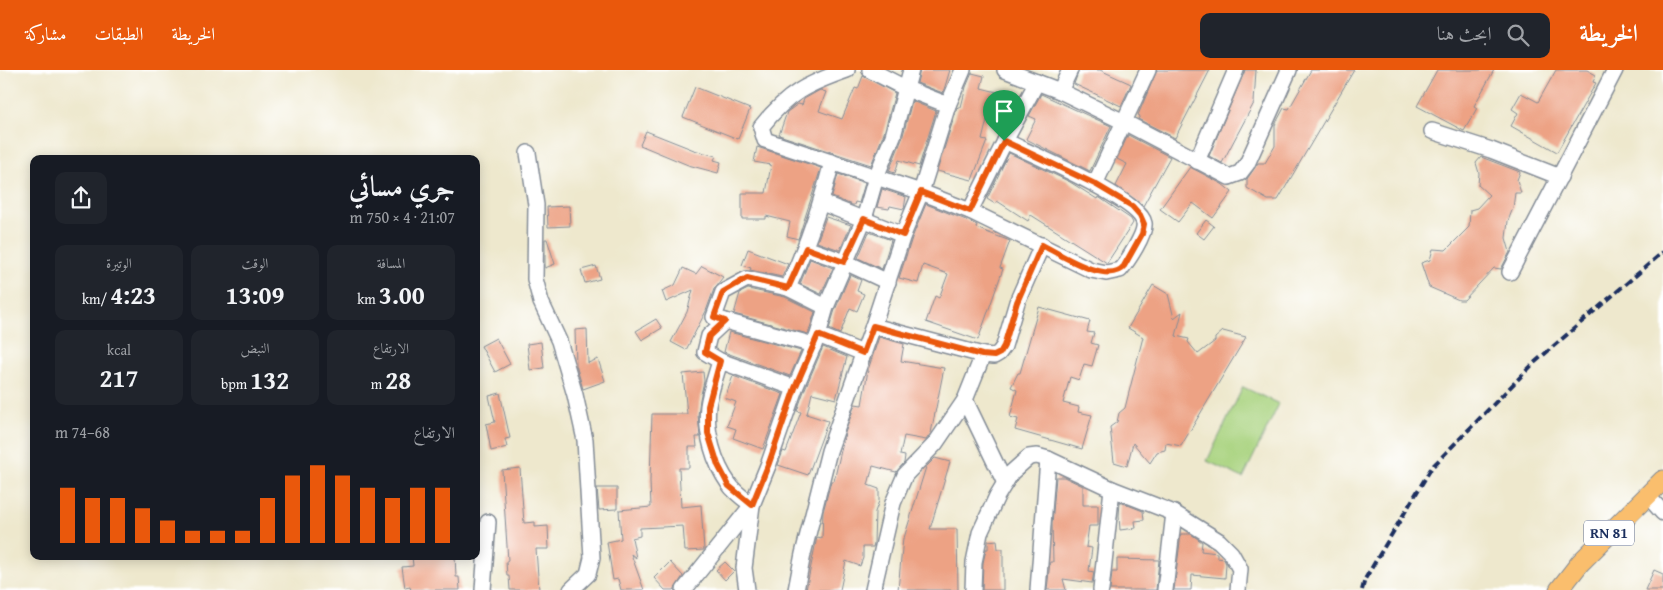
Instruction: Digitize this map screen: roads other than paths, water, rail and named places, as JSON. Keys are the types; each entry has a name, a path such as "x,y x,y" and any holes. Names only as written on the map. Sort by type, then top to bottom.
{"main road":[{"name":"RN 81","path":"1559,590 1580,563 1663,480"}],"street":[{"path":"847,70 813,83 797,92 775,109 760,127 765,140 921,192 970,211 1091,270 1106,273 1120,270 1142,234 1144,224 1140,215 1132,206 1095,184 1004,141"},
{"path":"870,70 907,89 948,104"},
{"path":"747,590 744,568 752,505 795,388 816,340 826,306 864,219 876,177 893,136 911,70"},
{"path":"796,590 803,554 829,451 903,235 921,192 948,104 963,70"},
{"path":"1005,70 1060,91 1229,177 1244,170 1289,70"},
{"path":"1060,91 1070,70"},
{"path":"1095,184 1148,70"},
{"path":"1197,161 1236,70"},
{"path":"1510,272 1615,70"},
{"path":"970,211 1004,141 1037,82"},
{"path":"1432,131 1491,150 1560,177"},
{"path":"528,153 536,205 535,279 541,302 559,341 586,440 592,558 588,574 571,590"},
{"path":"788,288 806,248 822,203 832,162"},
{"path":"822,203 903,235"},
{"path":"873,326 982,355 994,356 1000,353 1004,346 1017,302 1042,245"},
{"path":"806,248 844,262 888,282"},
{"path":"826,306 788,288 747,278 726,289 719,300 714,317 816,340 863,353"},
{"path":"725,321 709,336 705,352 720,361 795,388"},
{"path":"873,590 893,503 905,475 935,444 965,400 982,355"},
{"path":"720,361 708,406 708,433 718,465 729,486 752,505"},
{"path":"965,400 1005,483"},
{"path":"973,590 974,562 980,533 1005,483 1015,468 1029,457 1037,456 1048,459 1112,489 1174,513 1219,541 1231,553 1240,570 1238,590"},
{"path":"1038,590 1048,459"},
{"path":"1101,590 1112,489"},
{"path":"1647,495 1663,513"},
{"path":"684,590 752,505"},
{"path":"1165,590 1174,513"},
{"path":"483,590 488,522"}],"railway":[{"path":"1362,590 1365,579 1432,467 1534,363 1663,252"}]}
